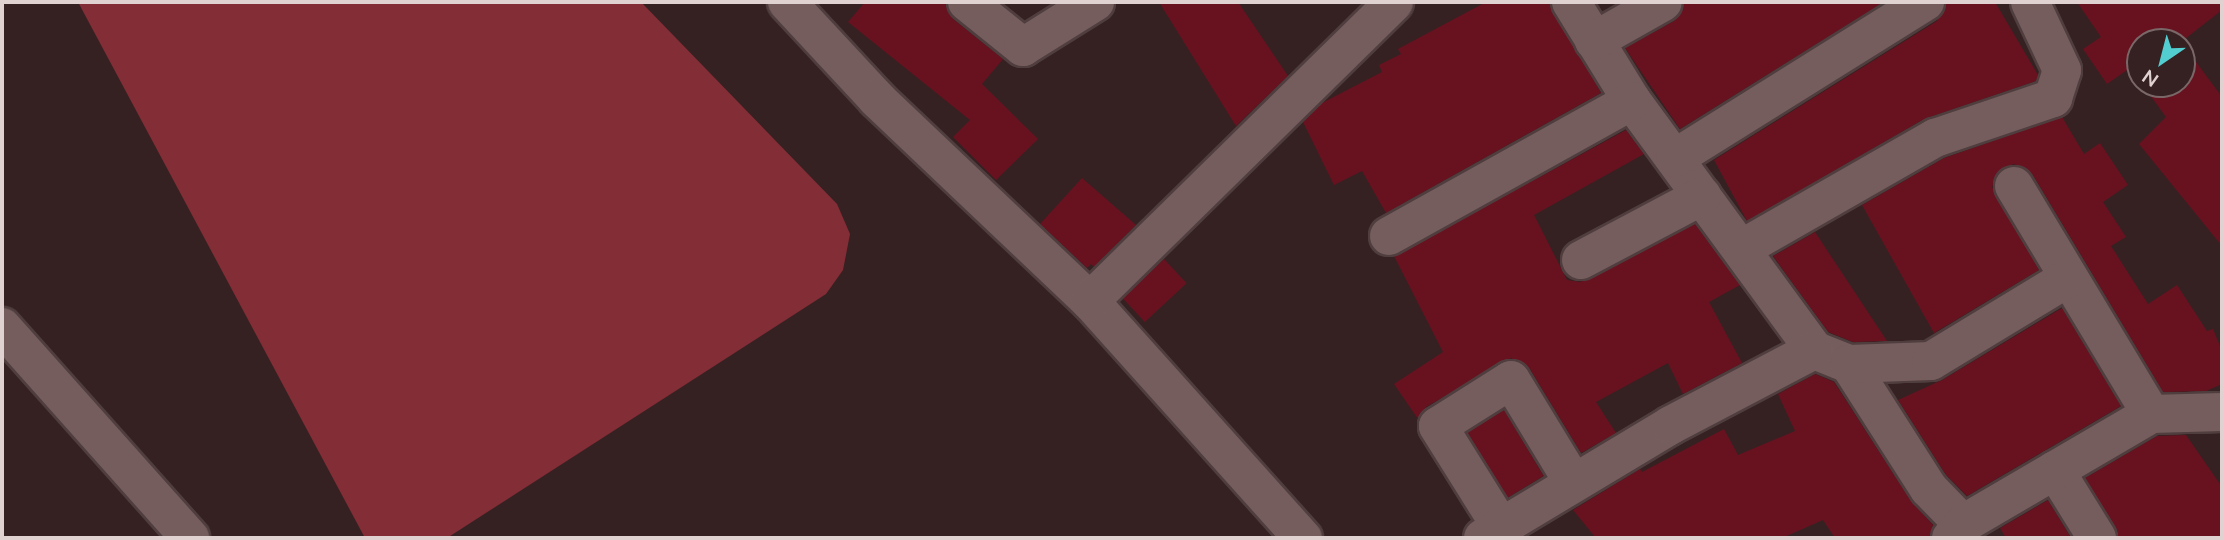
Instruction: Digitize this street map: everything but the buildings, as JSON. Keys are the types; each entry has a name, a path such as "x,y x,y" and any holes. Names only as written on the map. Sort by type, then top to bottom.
{"street":[{"path":"787,2 877,99 1090,301 1303,538"},
{"path":"967,2 1023,47 1095,2"},
{"path":"1090,301 1394,2"},
{"path":"1571,2 1632,101 1814,350 1849,364 1931,361 2068,278"},
{"path":"1594,41 1663,2"},
{"path":"1675,158 1924,2"},
{"path":"1741,249 1935,138 2053,98 2062,70 2030,2"},
{"path":"1389,236 1632,101"},
{"path":"2014,186 2151,414"},
{"path":"1581,260 1702,196"},
{"path":"2,327 190,538"},
{"path":"1573,482 1511,380 1438,425 1512,530 1573,482 1814,350"},
{"path":"1849,364 1957,531 2151,414 2222,412"},
{"path":"2055,470 2097,538"}],"shaded area":[{"path":"78,2 641,2 837,204 850,234 843,270 826,294 447,538 365,538"}]}
